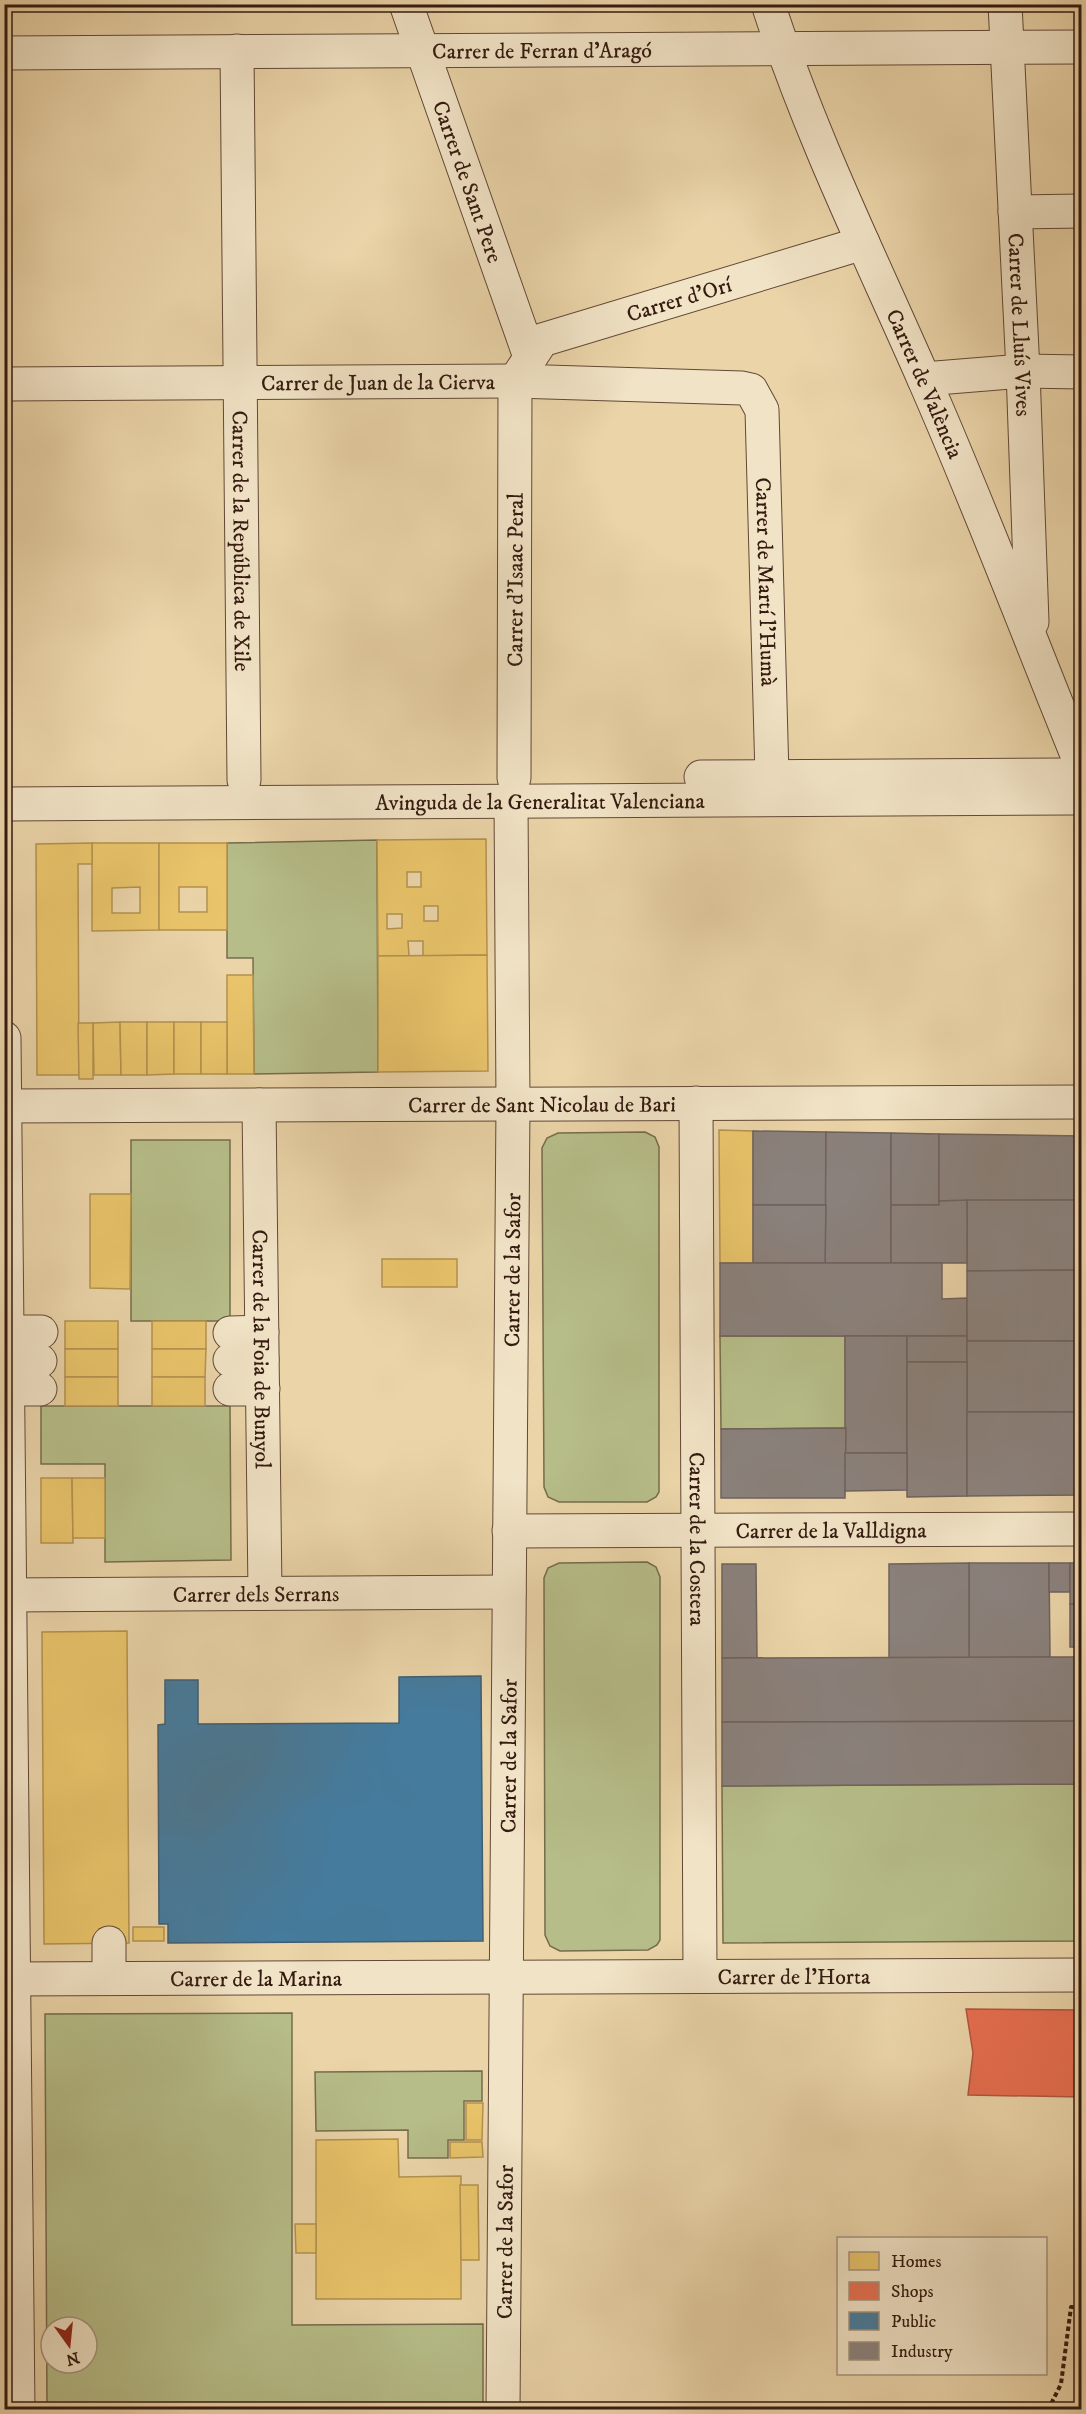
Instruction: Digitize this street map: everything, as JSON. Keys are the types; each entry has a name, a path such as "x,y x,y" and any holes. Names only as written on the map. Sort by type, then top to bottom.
{"street":[{"name":"Carrer de Sant Pere","path":"406,4 523,369"},
{"name":"Carrer de València","path":"768,4 782,49 862,243 924,379 1033,645 1077,780"},
{"name":"Carrer de Lluís Vives","path":"1005,4 1023,371 1033,645"},
{"name":"Carrer de Ferran d'Aragó","path":"4,52 1082,47"},
{"name":"Carrer de la República de Xile","path":"237,51 244,780"},
{"path":"1015,212 1082,211"},
{"name":"Carrer d'Orí","path":"523,369 542,340 862,243"},
{"name":"Carrer de Juan de la Cierva","path":"4,384 239,383 523,369 751,390"},
{"name":"Carrer d'Isaac Peral","path":"513,1104 512,789 523,369"},
{"path":"924,379 1023,371 1082,372"},
{"name":"Carrer de Martí l'Humà","path":"751,390 762,410 772,776"},
{"name":"Avinguda de la Generalitat Valenciana","path":"4,781 244,780 512,789 772,776 1077,780"},
{"name":"Avinguda de la Generalitat Valenciana","path":"4,804 512,789 1077,780"},
{"path":"4,1038 9,1979 14,2087 10,2222 18,2409"},
{"name":"Carrer de Sant Nicolau de Bari","path":"5,1106 1082,1102"},
{"name":"Carrer de la Costera","path":"696,1103 700,1976"},
{"name":"Carrer de la Safor","path":"503,2409 513,1104"},
{"name":"Carrer de la Foia de Bunyol","path":"259,1105 265,1593"},
{"path":"7,1359 40,1360 7,1359"},
{"path":"262,1361 230,1361 262,1361"},
{"name":"Carrer de la Valldigna","path":"509,1531 1082,1529"},
{"name":"Carrer dels Serrans","path":"7,1595 509,1592"},
{"path":"110,1943 110,1978"},
{"name":"Carrer de l'Horta","path":"506,1977 1082,1975"},
{"name":"Carrer de la Marina","path":"9,1979 506,1977"}],"path":[{"path":"1048,2409 1061,2384 1071,2307 1082,2308"}],"green space":[{"path":"377,840 378,1072 254,1074 253,958 227,958 227,843"},
{"path":"645,1132 655,1137 659,1147 659,1492 656,1497 647,1502 559,1502 548,1497 544,1487 542,1148 547,1138 558,1133"},
{"path":"131,1140 230,1140 230,1321 131,1321"},
{"path":"720,1336 845,1336 846,1428 721,1429"},
{"path":"41,1406 230,1406 231,1560 105,1562 105,1464 41,1464"},
{"path":"647,1562 656,1567 660,1577 660,1940 657,1945 648,1950 560,1951 550,1946 545,1935 544,1578 548,1568 559,1563"},
{"path":"1081,1784 1081,1941 723,1943 722,1786"},
{"path":"292,2013 292,2325 483,2324 483,2409 47,2409 47,2375 99,2375 99,2315 47,2315 45,2014"},
{"path":"482,2071 482,2101 464,2101 464,2140 448,2140 448,2158 408,2158 408,2130 316,2131 315,2072"}],"building: Homes":[{"path":"486,839 487,955 423,956 423,941 408,941 409,956 378,956 377,840","holes":["407,872 421,872 421,887 407,887","424,906 438,906 438,921 424,921","387,914 402,914 402,928 387,929"]},
{"path":"92,843 159,843 159,930 92,931","holes":["140,887 140,913 112,913 112,888"]},
{"path":"92,843 92,864 78,864 79,1075 37,1075 36,844"},
{"path":"159,843 227,843 227,930 159,930","holes":["179,887 207,887 207,912 179,912"]},
{"path":"487,955 488,1071 378,1072 378,956"},
{"path":"227,975 253,975 254,1074 227,1074"},
{"path":"120,1022 121,1075 94,1075 93,1023"},
{"path":"120,1022 147,1022 147,1075 121,1075"},
{"path":"147,1022 174,1022 174,1074 147,1075"},
{"path":"174,1022 201,1022 201,1074 174,1074"},
{"path":"201,1022 227,1022 227,1074 201,1074"},
{"path":"78,1023 93,1023 93,1079 79,1079"},
{"path":"719,1130 753,1131 753,1263 720,1263"},
{"path":"90,1194 131,1194 130,1289 90,1288"},
{"path":"382,1259 457,1259 457,1287 382,1287"},
{"path":"65,1321 118,1321 118,1349 65,1349"},
{"path":"152,1321 206,1321 206,1349 152,1349"},
{"path":"65,1349 118,1349 118,1377 65,1377"},
{"path":"152,1349 206,1349 205,1377 152,1377"},
{"path":"65,1377 118,1377 118,1406 65,1406"},
{"path":"152,1377 205,1377 205,1406 152,1406"},
{"path":"41,1478 72,1478 73,1543 41,1543"},
{"path":"72,1478 105,1478 105,1538 73,1538"},
{"path":"127,1631 129,1943 44,1944 42,1632"},
{"path":"133,1927 164,1927 164,1941 133,1941"},
{"path":"466,2103 483,2103 482,2140 466,2140"},
{"path":"398,2139 399,2177 461,2176 461,2299 316,2299 316,2140"},
{"path":"450,2142 482,2142 483,2157 450,2158"},
{"path":"460,2185 478,2185 479,2260 461,2260"},
{"path":"295,2224 316,2224 316,2253 296,2253"}],"building: Shops":[{"path":"966,2009 1082,2010 1082,2097 968,2095 973,2053"}],"building: Public":[{"path":"481,1676 483,1941 168,1943 168,1924 159,1924 158,1725 165,1724 165,1680 198,1680 198,1724 399,1723 399,1677"}],"building: Industry":[{"path":"753,1131 826,1132 826,1205 753,1205"},
{"path":"826,1132 891,1133 891,1263 825,1263"},
{"path":"891,1133 939,1134 939,1205 891,1205"},
{"path":"939,1134 1082,1136 1082,1200 939,1201"},
{"path":"967,1200 1082,1200 1082,1270 967,1271"},
{"path":"967,1200 967,1263 891,1263 891,1205 939,1205 939,1201"},
{"path":"753,1205 826,1205 825,1263 753,1263"},
{"path":"720,1263 942,1263 942,1299 967,1298 967,1336 720,1336"},
{"path":"1082,1270 1082,1341 967,1341 967,1271"},
{"path":"845,1336 907,1336 907,1453 845,1453"},
{"path":"907,1336 967,1336 967,1362 907,1362"},
{"path":"967,1341 1082,1341 1082,1412 967,1412"},
{"path":"907,1362 967,1362 967,1496 907,1497"},
{"path":"967,1412 1082,1412 1082,1495 967,1496"},
{"path":"846,1428 845,1498 721,1498 721,1429"},
{"path":"845,1453 907,1453 907,1490 845,1491"},
{"path":"969,1563 1049,1563 1050,1657 969,1658"},
{"path":"969,1563 969,1658 889,1658 889,1564"},
{"path":"1049,1563 1070,1563 1070,1592 1049,1592"},
{"path":"1070,1563 1082,1563 1082,1604 1070,1604"},
{"path":"722,1564 756,1564 757,1658 722,1658"},
{"path":"1070,1604 1082,1604 1082,1647 1070,1647"},
{"path":"1082,1657 1082,1721 722,1722 722,1658"},
{"path":"1082,1721 1082,1784 722,1786 722,1722"}]}
